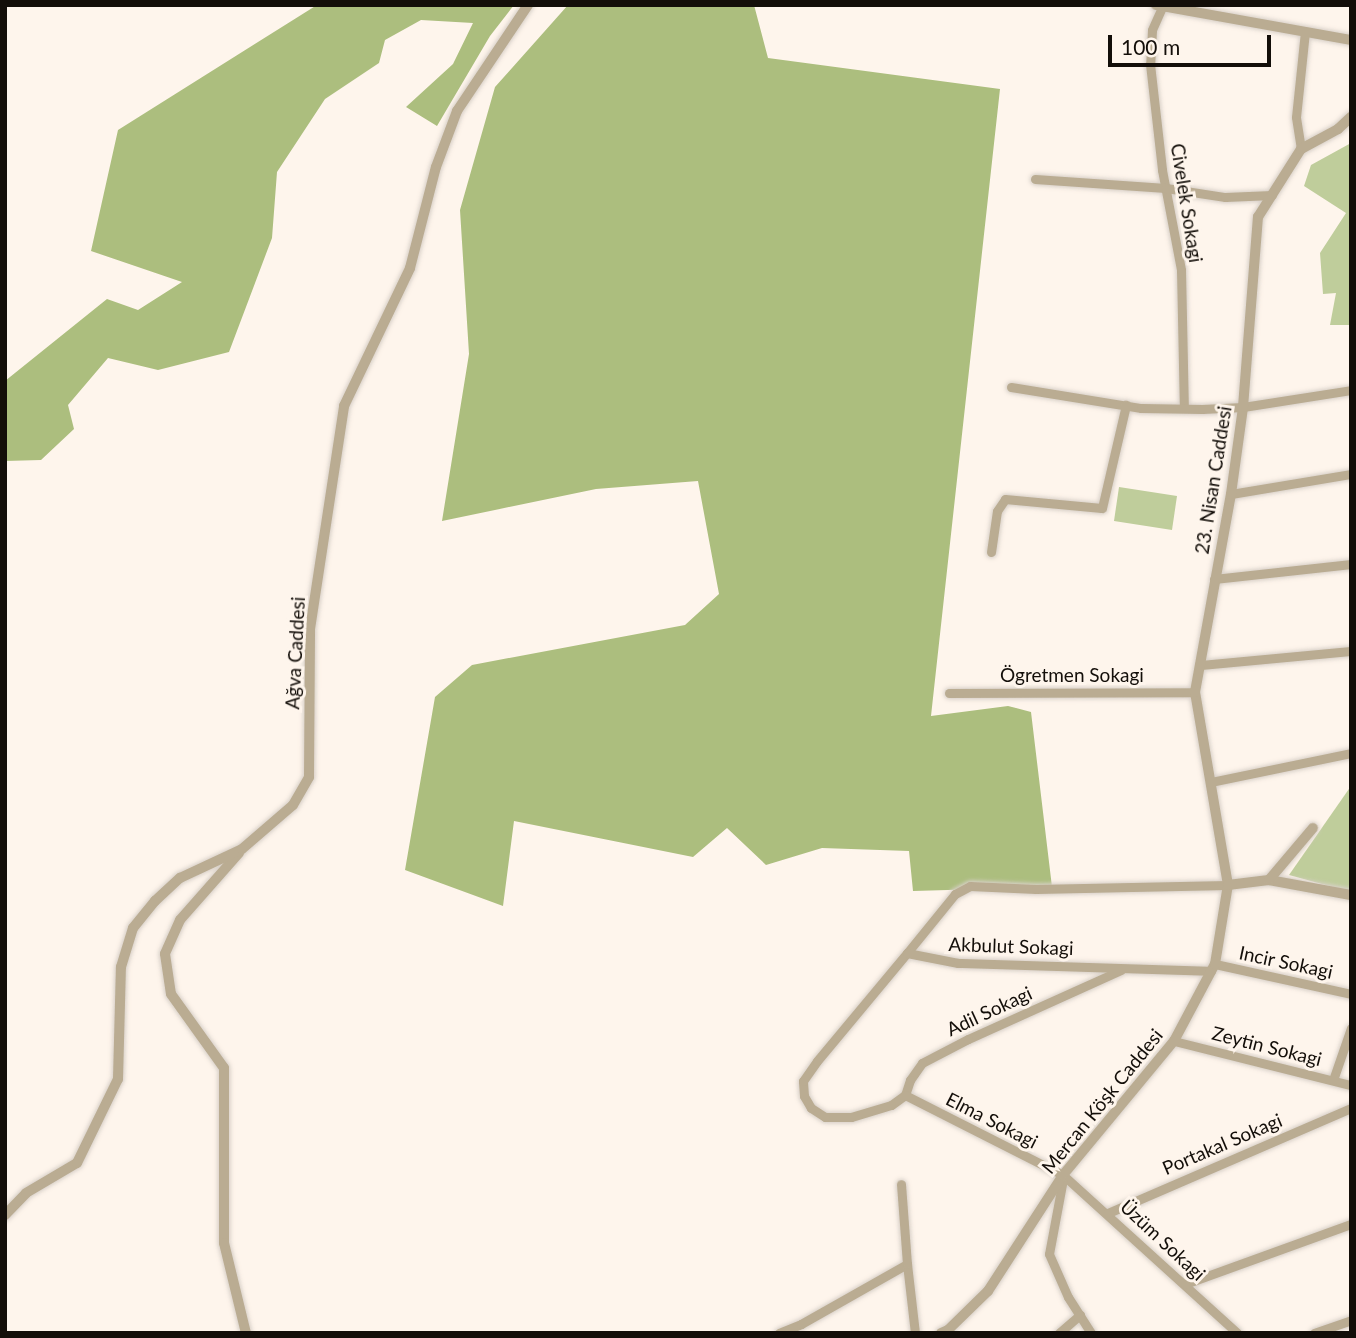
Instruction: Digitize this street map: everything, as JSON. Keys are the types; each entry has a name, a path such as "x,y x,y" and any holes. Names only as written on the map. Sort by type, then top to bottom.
{"street":[{"name":"Ağva Caddesi","path":"5,1215 26,1193 76,1163 118,1079 121,967 133,928 155,901 180,878 242,849 293,805 309,777 310,629 344,406 410,268 436,167 457,111 528,5"},
{"path":"1160,6 1351,40"},
{"name":"Civelek Sokagi","path":"1160,6 1152,30 1150,64 1166,188 1181,270 1184,408"},
{"path":"1301,149 1296,117 1305,32"},
{"name":"23. Nisan Caddesi","path":"1228,885 1195,692 1231,494 1243,407 1258,216 1301,149 1338,129 1351,117"},
{"path":"1034,179 1166,188 1226,197 1272,195"},
{"path":"1011,387 1126,405 1184,408 1243,407 1351,390"},
{"path":"991,552 997,510 1005,499 1102,508 1126,405"},
{"path":"1231,494 1351,474"},
{"path":"1214,579 1351,564"},
{"path":"1200,665 1351,651"},
{"name":"Ögretmen Sokagi","path":"948,694 1195,692"},
{"path":"1211,782 1351,752"},
{"path":"1269,880 1313,828"},
{"path":"242,849 180,920 165,954 171,994 224,1068 224,1243 246,1333"},
{"path":"906,953 955,894 970,886 1036,889 1228,885 1269,880 1351,895"},
{"name":"Mercan Köşk Caddesi","path":"941,1333 948,1330 988,1290 1063,1175 1174,1041 1213,968 1228,885"},
{"name":"Akbulut Sokagi","path":"906,953 958,963 1121,970 1213,968"},
{"name":"Adil Sokagi","path":"906,953 803,1081 804,1096 811,1108 825,1117 851,1117 891,1105 905,1095 910,1080 922,1063 968,1039 1121,970"},
{"name":"Incir Sokagi","path":"1213,968 1351,994"},
{"path":"1333,1080 1351,1028"},
{"name":"Zeytin Sokagi","path":"1174,1041 1351,1085"},
{"name":"Elma Sokagi","path":"905,1095 1063,1175"},
{"name":"Portakal Sokagi","path":"1108,1213 1351,1108"},
{"path":"1063,1175 1054,1213 1049,1254 1091,1333"},
{"name":"Üzüm Sokagi","path":"1063,1175 1108,1213 1237,1333"},
{"path":"901,1184 915,1333"},
{"path":"1185,1284 1351,1224"},
{"path":"779,1333 801,1324 907,1265"},
{"path":"1059,1333 1080,1315"},
{"path":"1314,1333 1351,1320"}],"green space":[{"path":"317,5 514,5 490,36 437,126 406,107 453,64 473,23 421,20 385,40 379,63 325,99 277,172 272,238 229,352 158,370 108,358 68,405 74,429 41,460 5,461 5,381 107,299 138,310 182,282 91,251 118,130"},
{"path":"568,5 754,5 768,58 1000,89 931,716 1008,706 1031,712 1052,887 913,891 909,851 822,848 766,865 727,828 693,857 514,821 503,906 405,870 435,697 472,665 685,625 719,594 698,481 596,489 442,521 469,354 460,210 495,87"},
{"path":"1351,143 1351,325 1330,325 1336,293 1323,294 1320,253 1346,213 1304,186 1311,165"},
{"path":"1119,487 1177,496 1172,530 1114,521"},
{"path":"1351,786 1351,892 1289,875"}]}
